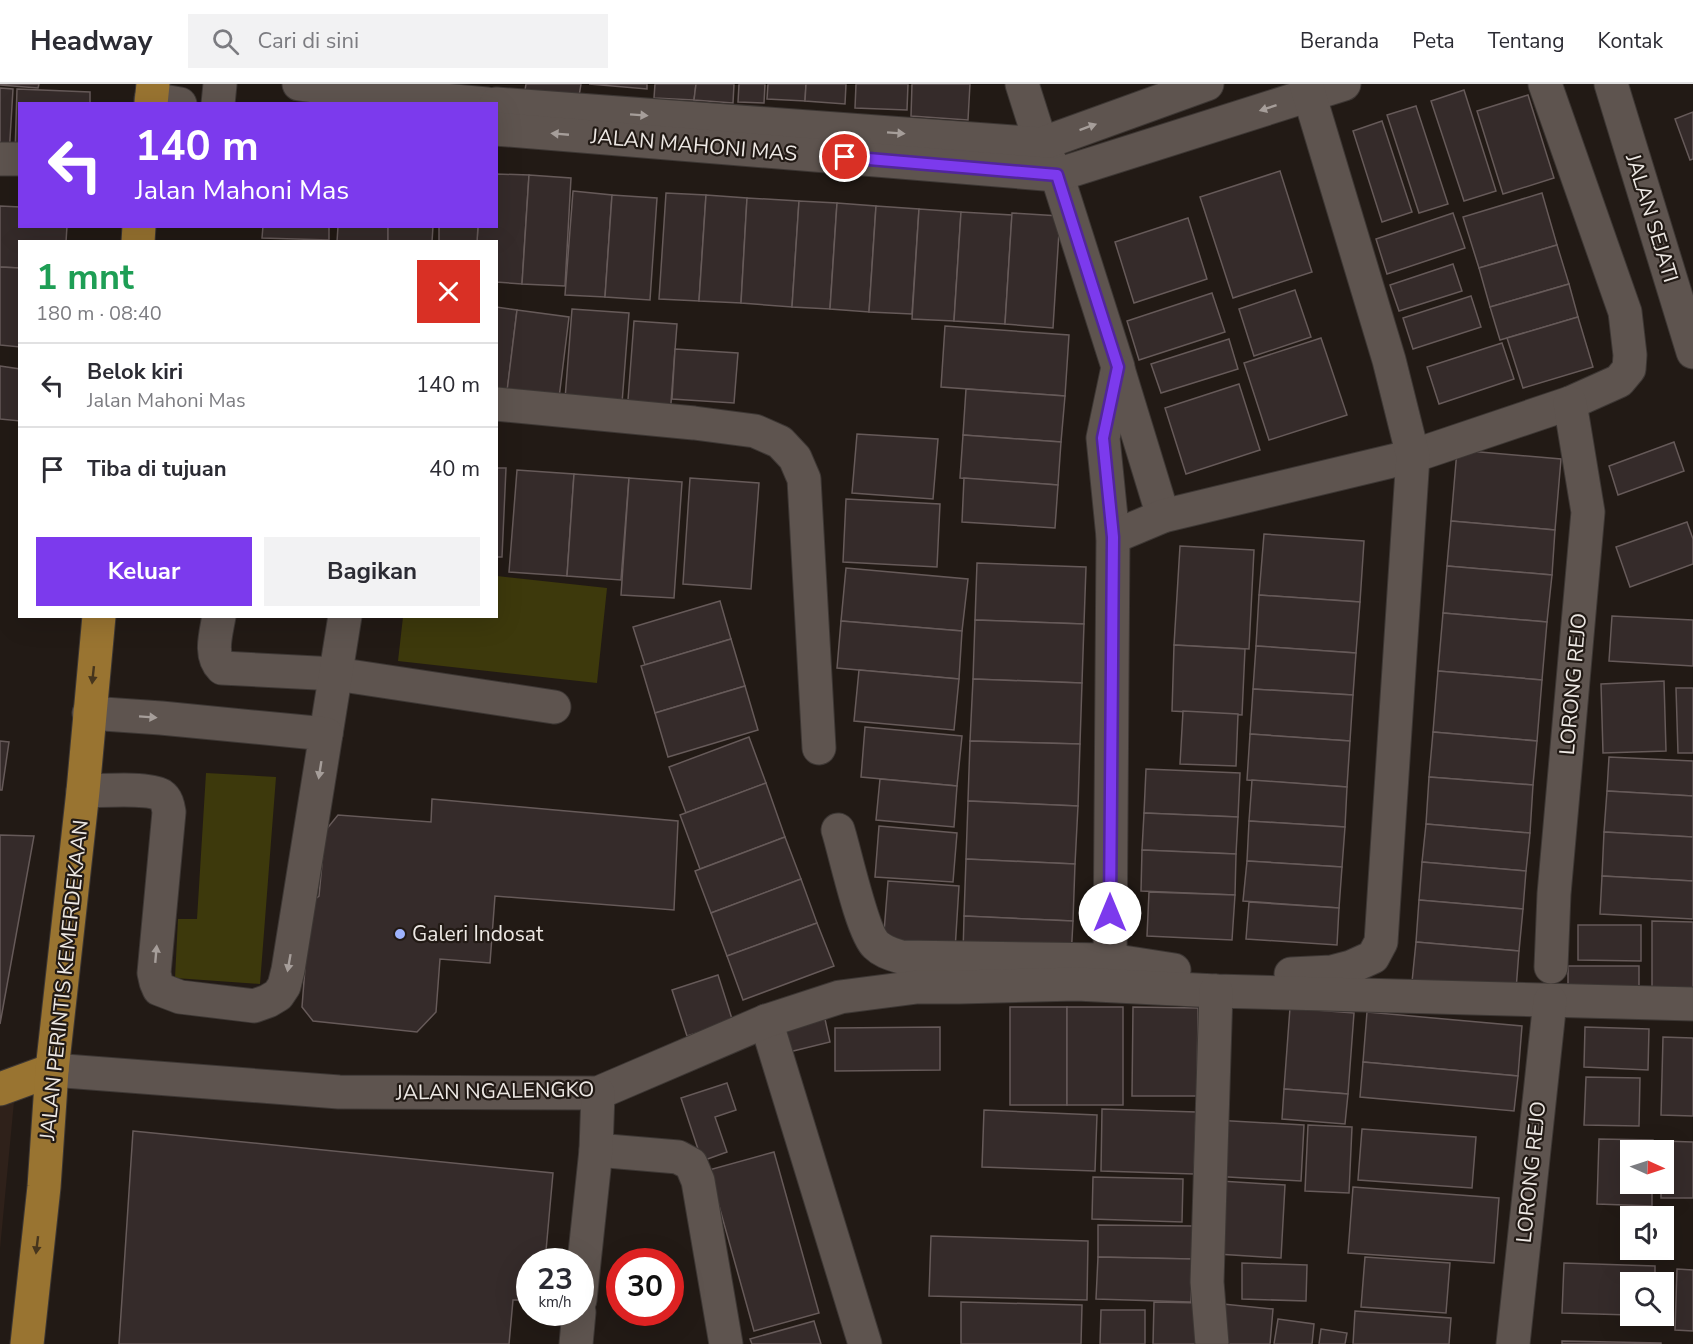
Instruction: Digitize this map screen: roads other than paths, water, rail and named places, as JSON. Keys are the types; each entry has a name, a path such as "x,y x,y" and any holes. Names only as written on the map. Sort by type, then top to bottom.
{"main road":[{"name":"JALAN PERINTIS KEMERDEKAAN","path":"27,1344 44,1187 52,1070 83,791 99,618"},
{"path":"0,1089 52,1070"}],"street":[{"path":"218,102 220,84"},
{"name":"JALAN MAHONI MAS","path":"299,84 464,102"},
{"path":"1022,84 1041,144 1057,175 1163,516"},
{"name":"JALAN MAHONI MAS","path":"498,105 1041,144 1207,84"},
{"name":"JALAN MAHONI MAS","path":"498,105 1057,175 1308,90 1344,84"},
{"path":"1113,537 1163,516 1413,456 1570,403 1619,381 1629,369 1630,355 1625,312 1545,84"},
{"name":"JALAN SEJATI","path":"1611,84 1693,352"},
{"path":"838,830 866,928 874,944 885,952 901,957 1110,960 1204,974 1303,975 1332,972 1351,967 1373,957 1378,949 1382,929 1413,456 1389,360 1308,90"},
{"path":"0,159 18,159"},
{"path":"1110,960 1113,537 1103,438 1118,367"},
{"name":"LORONG REJO","path":"1551,967 1554,894 1588,512 1570,403"},
{"path":"498,404 755,431 780,442 795,458 804,479 819,748"},
{"path":"219,618 214,650 218,664 222,668 336,674 554,707"},
{"path":"83,791 146,790 160,795 166,802 169,812 154,973 159,989 180,997 247,1006 262,1004 278,995 284,986 288,970 345,618"},
{"path":"89,713 326,734"},
{"name":"JALAN NGALENGKO","path":"52,1070 339,1092 598,1093 766,1021 840,997 917,987 1077,984 1216,991 1693,1004"},
{"path":"1212,1344 1207,1282 1216,991"},
{"name":"LORONG REJO","path":"1513,1344 1550,1001"},
{"path":"766,1021 865,1344"},
{"path":"586,1248 596,1150 598,1093"},
{"path":"596,1150 678,1157 691,1164 698,1181 726,1344"},
{"path":"576,1344 578,1326"}],"place":[{"name":"Galeri Indosat","path":"400,934"}]}
